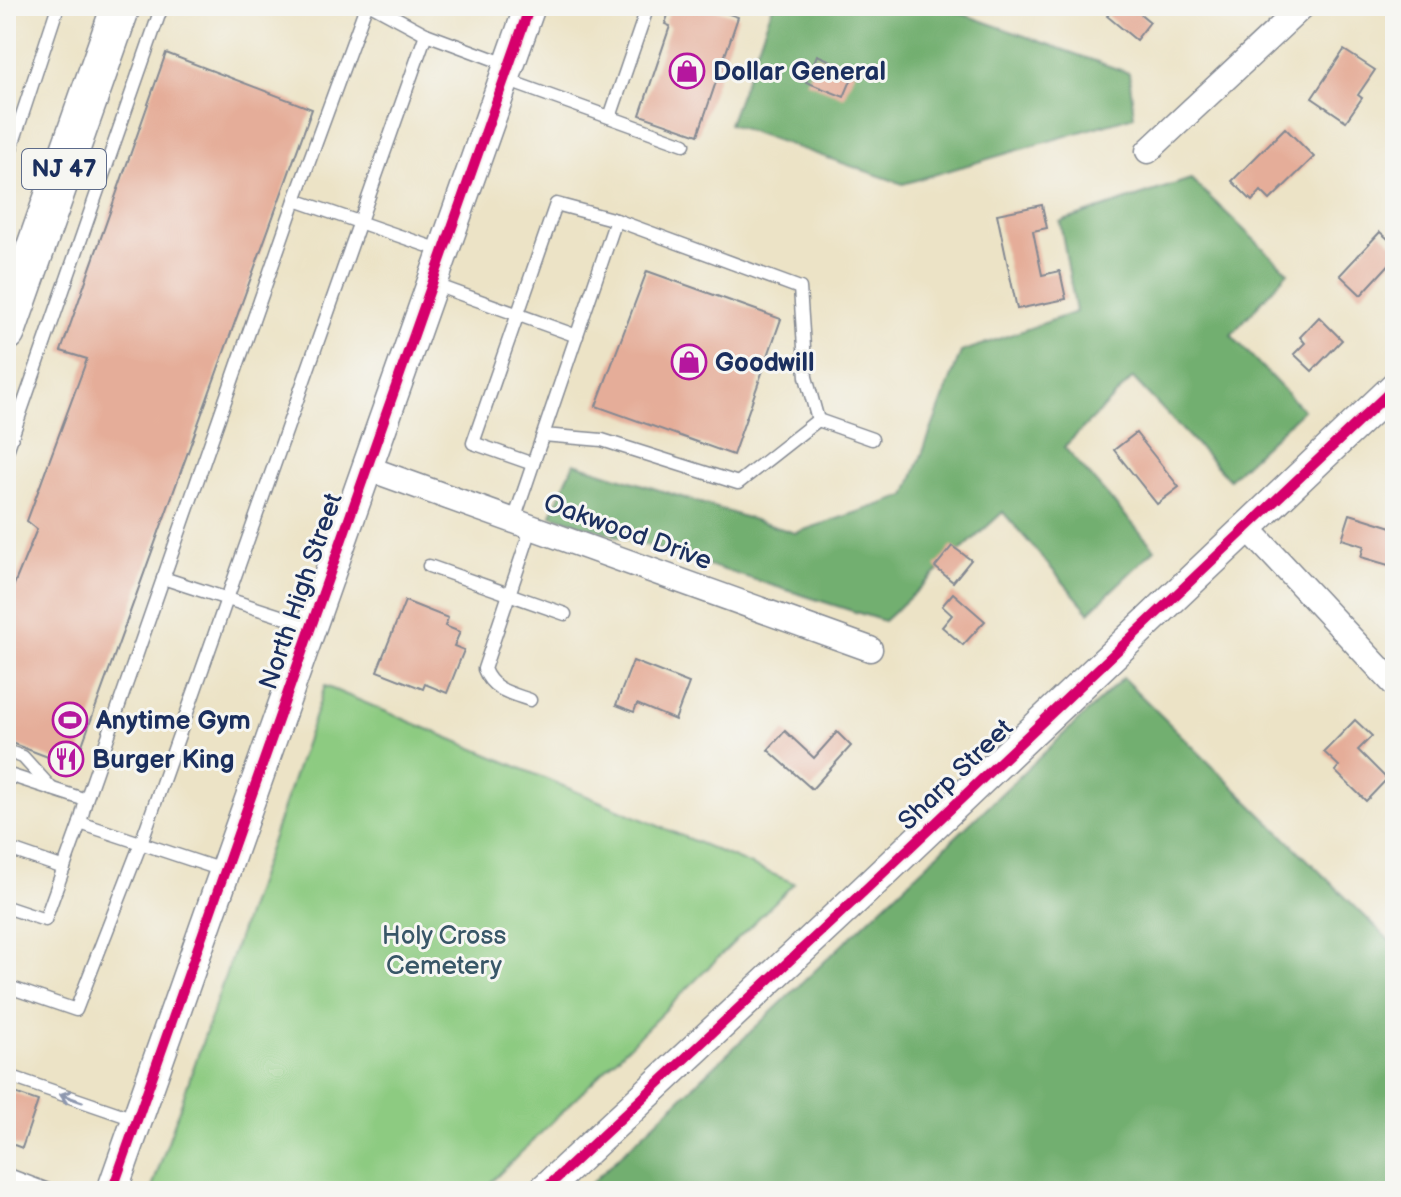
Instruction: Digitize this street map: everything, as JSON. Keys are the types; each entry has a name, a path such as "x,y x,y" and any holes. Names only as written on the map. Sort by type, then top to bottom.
{"main road":[{"name":"NJ 47","path":"6,332 121,6"}],"street":[{"name":"North High Street","path":"112,1191 530,6"},
{"path":"1148,151 1303,6"},
{"name":"Sharp Street","path":"543,1191 1395,387"},
{"name":"Oakwood Drive","path":"367,468 870,649"},
{"path":"1247,527 1395,685"}],"lane":[{"path":"6,164 58,6"},
{"path":"6,454 162,6"},
{"path":"6,907 45,920 295,200 366,6"},
{"path":"374,6 507,72 610,117 684,144"},
{"path":"610,117 648,6"},
{"path":"6,986 76,1010 141,843 426,34"},
{"path":"295,200 443,251"},
{"path":"533,464 473,443 556,204 616,220 800,288 806,377 818,420"},
{"path":"530,700 498,688 488,679 484,669 509,596 533,464 616,220"},
{"path":"432,283 577,336"},
{"path":"543,435 602,440 738,483 818,420"},
{"path":"818,420 872,439"},
{"path":"429,566 565,614"},
{"path":"163,578 311,626"},
{"path":"6,751 23,757 53,790"},
{"path":"6,774 86,800"},
{"path":"80,823 225,871"},
{"path":"6,848 64,868"},
{"path":"6,1075 137,1120"},
{"path":"6,1174 51,1191"}],"green space":[{"path":"773,6 940,6 1129,73 1134,116 903,184 729,124"},
{"path":"1191,179 1288,272 1231,335 1303,410 1229,479 1133,378 1064,447 1155,549 1089,612 1003,512 884,621 551,515 574,463 795,533 906,496 961,352 1076,312 1060,222"},
{"path":"1123,678 1395,946 1395,1191 583,1191"},
{"name":"Holy Cross Cemetery","path":"325,686 794,883 482,1191 151,1191"}],"building":[{"name":"Dollar General","path":"671,6 706,6 738,17 698,135 640,115 670,26 665,24"},
{"path":"1116,6 1131,6 1150,22 1136,40 1107,16"},
{"path":"1344,50 1375,70 1358,95 1362,98 1346,121 1312,98"},
{"path":"166,53 312,109 74,767 6,741 6,604 37,529 27,521 87,359 61,351"},
{"path":"817,55 855,71 844,97 806,82"},
{"path":"1285,128 1314,157 1270,200 1261,191 1252,201 1232,181"},
{"path":"1042,205 1047,228 1033,231 1042,275 1060,271 1066,299 1017,309 997,214"},
{"path":"1380,232 1395,245 1395,258 1361,295 1340,275"},
{"name":"Goodwill","path":"647,271 781,319 733,455 596,406"},
{"path":"1319,317 1342,340 1312,371 1294,354 1305,343 1300,337"},
{"path":"1136,433 1179,487 1157,504 1114,450"},
{"path":"1350,514 1395,528 1395,567 1361,557 1364,546 1342,539"},
{"path":"952,546 971,560 953,582 935,567"},
{"path":"953,593 985,621 963,645 942,627 952,615 942,606"},
{"path":"405,601 448,618 445,626 460,632 454,646 464,650 447,693 425,684 423,689 377,671"},
{"path":"633,661 689,683 675,720 637,704 634,712 616,705"},
{"path":"1355,720 1372,736 1358,750 1387,779 1366,801 1335,771 1339,766 1324,752"},
{"path":"785,731 814,758 837,732 851,746 812,789 768,750"},
{"path":"6,1090 38,1101 22,1148 6,1142"}],"cycle path":[{"path":"112,1191 530,6"},
{"path":"543,1191 1395,387"}],"place":[{"name":"Dollar General","path":"687,71"},
{"name":"Goodwill","path":"689,362"},
{"name":"Anytime Gym","path":"70,720"},
{"name":"Burger King","path":"66,759"}]}
